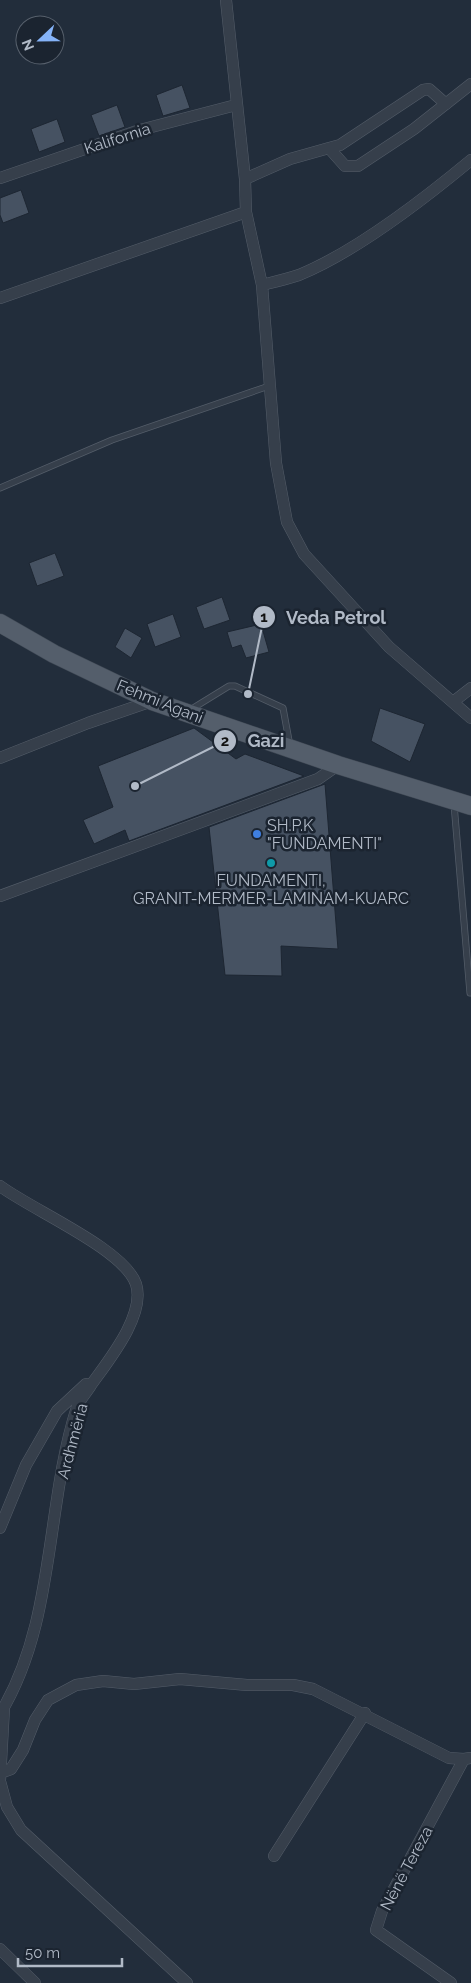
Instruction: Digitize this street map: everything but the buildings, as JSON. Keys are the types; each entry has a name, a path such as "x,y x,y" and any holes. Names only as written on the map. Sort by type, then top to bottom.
{"main road":[{"name":"Fehmi Agani","path":"0,623 54,654 152,701 338,765 471,806"}],"street":[{"path":"226,0 245,179 246,212 262,285 269,386 282,502 287,522 294,540 304,554 389,647 471,718"},
{"path":"329,148 345,166 358,166 414,129 471,84"},
{"path":"245,179 290,159 340,145 422,90 429,89 446,104"},
{"name":"Kalifornia","path":"0,178 140,130 236,105"},
{"path":"262,285 299,274 349,250 444,182 471,160"},
{"path":"0,298 246,212"},
{"path":"453,702 471,688"},
{"path":"0,758 88,722 152,701"},
{"path":"0,896 318,779 338,765"},
{"name":"Ardhmëria","path":"0,1186 107,1253 131,1273 137,1287 136,1311 123,1337 78,1405 66,1450 34,1633 16,1684 2,1710"},
{"path":"0,1528 26,1465 58,1411 102,1370"},
{"path":"0,1773 11,1769 23,1750 35,1720 48,1700 76,1685 104,1681 134,1684 180,1679 240,1684 293,1685 313,1689 365,1713 449,1758 468,1758"},
{"path":"2,1710 0,1773 7,1807 21,1830 187,1983"},
{"path":"274,1856 365,1713"},
{"name":"Nënë Tereza","path":"451,1983 376,1930 382,1910 468,1758"},
{"path":"0,1949 35,1983"}],"lane":[{"path":"0,488 112,440 269,386"},
{"path":"185,713 230,686 235,686 283,708 291,748"},
{"path":"454,802 470,993"}],"place":[{"name":"Veda Petrol","path":"248,694"},
{"name":"Gazi","path":"135,786"},
{"name":"SH.P.K \"FUNDAMENTI\"","path":"257,834"},
{"name":"FUNDAMENTI, GRANIT-MERMER-LAMINAM-KUARC","path":"271,863"}]}
